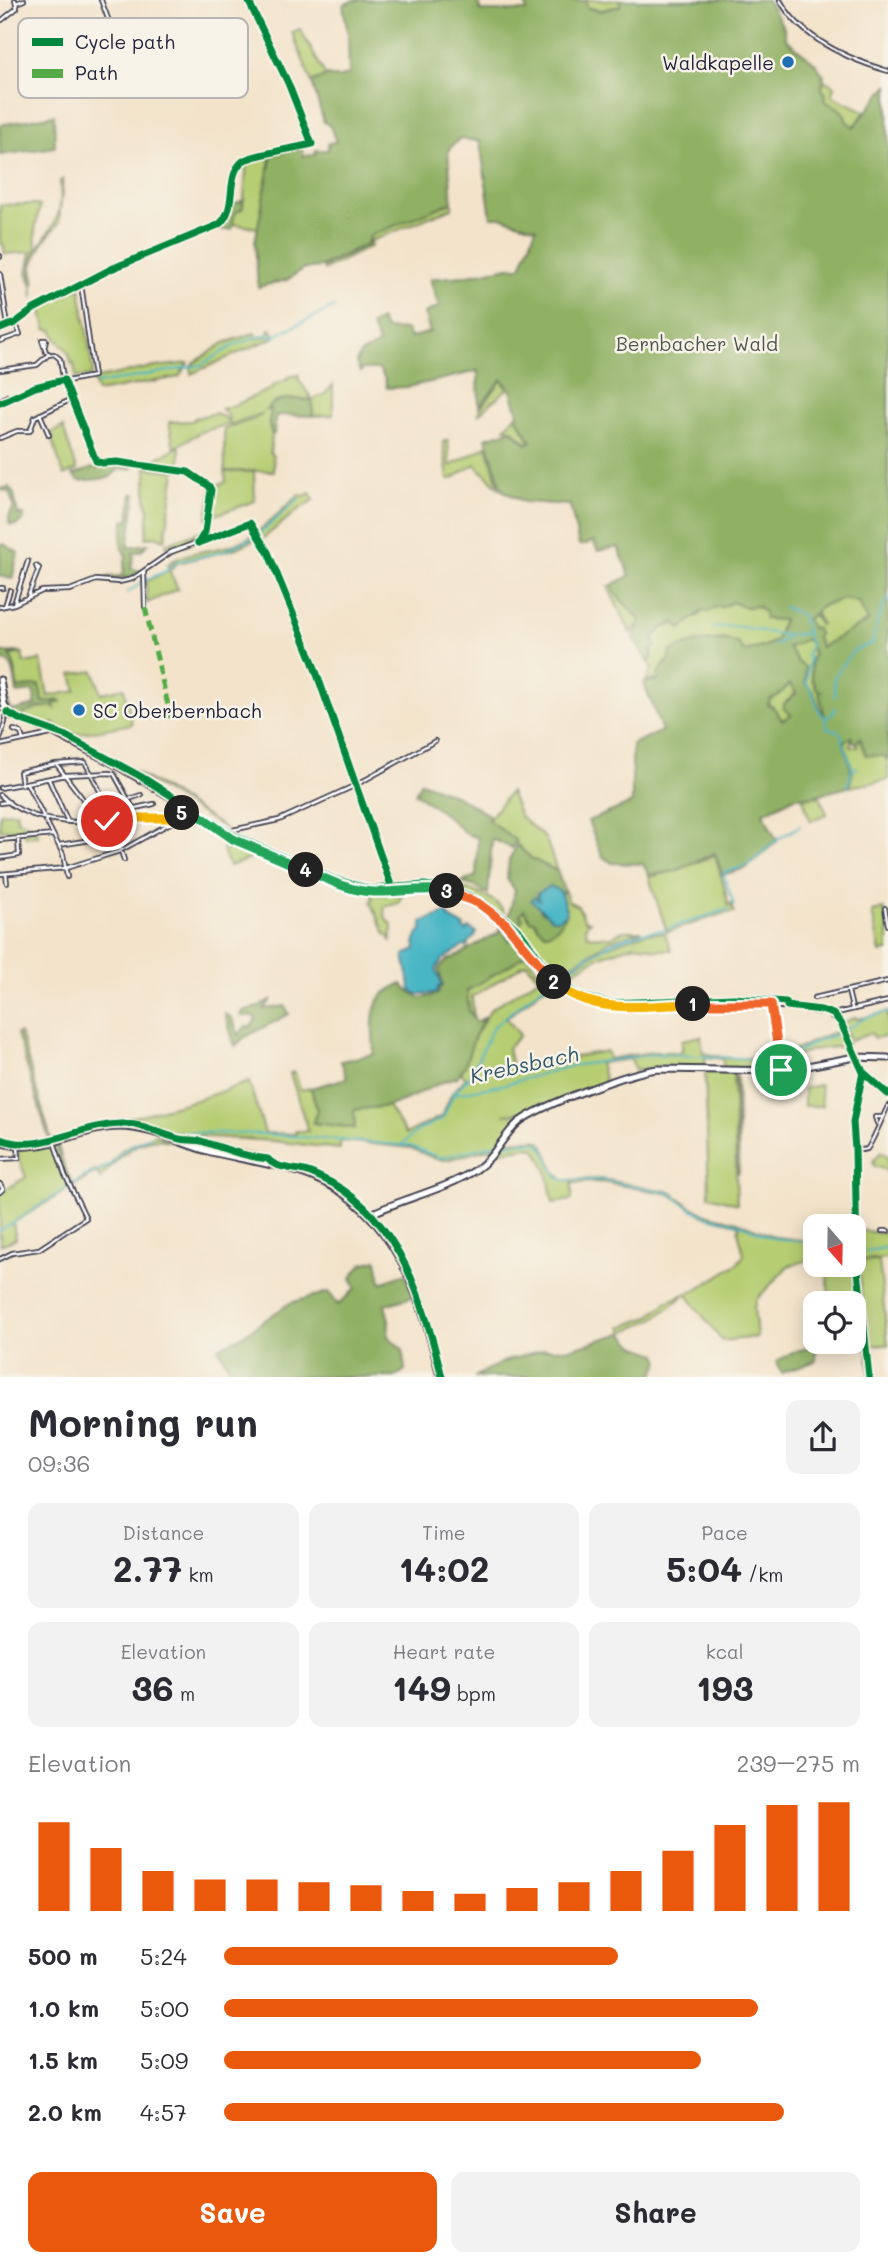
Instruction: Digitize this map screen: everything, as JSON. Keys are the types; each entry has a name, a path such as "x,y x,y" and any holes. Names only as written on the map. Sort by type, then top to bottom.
{"street":[{"path":"2,20 17,8 15,2 24,0"},
{"path":"101,0 108,18"},
{"path":"0,329 127,262 218,225 228,214 235,175 242,162 253,157 312,145 288,83 248,0"},
{"path":"780,0 794,21 818,39 848,57 888,71"},
{"path":"0,274 8,326"},
{"path":"0,402 34,387 94,376 81,284"},
{"path":"0,341 19,334 15,323"},
{"path":"0,370 37,365 48,353 45,345"},
{"path":"0,438 15,432 30,431 33,419 70,400 60,359 57,355 48,353"},
{"path":"0,402 7,396"},
{"path":"40,414 49,435"},
{"path":"0,607 14,604 42,591 70,590 93,581 122,582 144,572 171,552 250,523"},
{"path":"14,604 28,561"},
{"path":"28,598 38,570"},
{"path":"144,572 145,607"},
{"path":"5,606 10,590"},
{"path":"0,680 6,720 0,738"},
{"path":"3,709 18,720 54,733 187,807 233,839 353,889 378,893 438,890 466,897 486,907 505,923 542,970 560,988 590,1003 623,1007 721,1002 771,1004 833,1014 888,1001"},
{"path":"13,730 21,733 23,740"},
{"path":"0,745 54,733"},
{"path":"223,832 279,820 356,785 435,741"},
{"path":"22,785 20,772 57,764 85,762 113,821 124,860"},
{"path":"57,764 83,799 90,822"},
{"path":"0,788 66,775 114,774 139,818"},
{"path":"48,779 68,822"},
{"path":"27,784 59,845 67,877"},
{"path":"0,794 9,802 42,816 68,822 176,818"},
{"path":"129,800 141,795"},
{"path":"0,803 9,802"},
{"path":"135,808 154,804"},
{"path":"0,874 66,869 120,851 159,830 180,816 187,807"},
{"path":"0,840 53,835"},
{"path":"59,845 117,836"},
{"path":"0,858 19,855 18,838"},
{"path":"6,874 7,883"},
{"path":"885,908 888,925"},
{"path":"814,998 888,981"},
{"path":"848,991 852,1009"},
{"path":"771,1004 781,1070"},
{"path":"833,1014 844,1030 863,1072 888,1094"},
{"path":"369,1215 473,1171 489,1159 516,1125 532,1113 632,1074 658,1069 781,1070 858,1058 888,1058"},
{"path":"863,1072 853,1116 857,1252 869,1377"},
{"path":"855,1150 869,1148 888,1106"},
{"path":"0,1142 33,1146 107,1127 132,1127 164,1135 202,1150 316,1178 349,1197 369,1215 385,1235 417,1295 440,1377"},
{"path":"0,1259 12,1253 38,1249 85,1219 85,1213 54,1142"},
{"path":"0,1159 19,1158 18,1146"},
{"path":"0,1185 0,1192"},
{"path":"882,1231 888,1231"}],"green space":[{"name":"Bernbacher Wald","path":"354,0 479,0 480,11 527,11 525,0 549,4 550,0 585,1 588,8 600,11 620,6 620,0 767,0 784,28 786,39 815,63 824,76 822,90 825,92 826,102 839,108 846,116 845,120 854,127 888,85 888,762 885,756 866,755 860,738 856,743 852,741 852,737 844,741 851,769 849,787 813,796 795,797 763,813 777,841 746,868 722,875 715,853 676,871 649,875 643,864 612,863 602,856 588,821 632,803 632,744 662,731 644,683 659,680 658,673 670,659 671,651 713,640 738,643 744,651 763,647 776,641 783,620 765,619 764,612 758,606 744,607 732,602 707,612 703,610 681,629 675,622 653,637 656,646 651,651 652,658 649,663 633,639 641,621 616,594 612,585 630,576 618,547 598,551 593,541 579,545 570,505 524,502 502,490 486,438 511,430 527,444 531,441 516,416 518,413 511,391 502,379 479,407 478,371 408,387 387,388 379,369 364,369 360,372 356,362 360,354 379,344 371,325 380,320 385,329 406,330 410,338 430,332 424,313 439,307 430,279 521,267 536,228 501,217 491,217 480,141 459,139 448,150 452,202 370,236 367,244 319,267 303,269 287,280 258,287 255,242 272,154 302,148 303,156 315,155 316,150 328,150 328,143 336,142 330,126 324,122 312,83 328,75 338,78 349,74 348,34 343,5","holes":["844,599 858,602 868,621 821,647 816,637 819,635 816,628 812,629 807,619 813,614 820,625 815,612 824,605","807,639 814,654 810,661 812,679 817,690 821,691 819,693 824,714 810,687 805,683 805,667 788,647","790,684 796,693 784,704 784,709 791,715 782,720 773,707 768,705 770,699 778,696"]},
{"path":"586,0 620,0 620,6 600,10 587,7"},
{"path":"300,29 326,76 312,83 292,32"},
{"path":"824,80 834,86 832,96 865,111 855,127 845,120 839,108 826,102 825,92 821,90"},
{"path":"54,115 55,147 0,155 0,125"},
{"path":"269,155 258,228 232,224 235,213 243,208 247,160"},
{"path":"63,179 59,223 44,241 32,266 37,249 58,214 61,200 60,181"},
{"path":"243,200 243,208 235,213 232,229 218,230 217,227 224,222 230,207"},
{"path":"452,202 452,208 371,241 369,236"},
{"path":"0,205 40,206 35,229 36,248 29,266 33,298 27,273 31,252 5,254 3,244 0,244"},
{"path":"369,240 371,246 324,270 323,267 367,245"},
{"path":"80,287 93,371 91,376 76,378 69,354 53,331 46,329 41,307"},
{"path":"269,329 275,337 191,374 194,363 224,343 255,333 257,338 268,336"},
{"path":"188,363 179,377 97,392 93,379 147,368"},
{"path":"299,375 299,380 312,399 282,400 266,410 271,410 270,453 273,456 274,471 225,471 224,429 254,419 263,413 230,425 228,415 222,409 274,388 273,385 287,380 287,377"},
{"path":"502,380 507,389 479,414 480,409"},
{"path":"333,385 333,415 313,416 312,400 325,394"},
{"path":"285,399 312,400 313,416 276,415 272,435 269,425 271,410 267,410 274,403"},
{"path":"216,413 227,419 229,424 201,432 174,448 169,422 192,421"},
{"path":"516,416 530,441 527,443 513,430 505,428"},
{"path":"63,427 77,470 64,475 50,434"},
{"path":"448,440 450,466 487,446 499,488 475,464 448,479 443,442"},
{"path":"180,446 180,470 144,465"},
{"path":"107,463 135,465 131,469 120,468 109,478 79,481 73,475"},
{"path":"146,468 175,471 165,540 156,536 146,538 149,509 146,502"},
{"path":"225,472 254,472 255,501 207,518 212,487 226,482"},
{"path":"9,487 14,494 18,515 24,515 17,525 10,525 9,522 14,506 9,492 0,489"},
{"path":"310,493 314,500 261,540 257,533 299,495"},
{"path":"132,494 136,494 128,547 148,544 141,551 132,553 134,556 131,568 142,572 121,580 108,580 108,577 123,576 126,556 121,546 124,520 129,520"},
{"path":"203,530 198,541 170,551 166,544"},
{"path":"255,533 258,538 237,548 178,563 169,570 178,589 147,603 146,582 169,569 167,565 176,559 233,545"},
{"path":"4,544 18,553 12,579 0,576 0,546"},
{"path":"612,585 616,594 641,621 631,634 608,587"},
{"path":"844,599 858,602 869,621 821,647 816,628 812,630 807,619 813,614 820,624 814,612 824,605"},
{"path":"732,602 744,607 758,606 764,612 783,620 776,641 744,651 728,639 695,643 672,651 659,680 646,681 652,668 649,663 652,658 653,637 663,628 700,615 703,610 707,612"},
{"path":"807,638 814,654 810,661 812,679 817,690 822,690 821,702 825,714 805,683 805,668 788,647"},
{"path":"21,652 10,655 15,668 17,688 39,685 43,702 62,701 54,704 55,708 38,708 23,714 29,720 49,728 53,723 58,726 54,731 10,713 5,699 12,711 36,705 33,691 17,693 12,667 0,658 0,653"},
{"name":"SC Oberbernbach","path":"22,653 24,663 41,660 48,696 76,691 72,674 94,671 101,693 124,688 132,724 67,736 31,721 21,714 60,700 43,702 39,685 17,689 15,667 10,655"},
{"path":"789,683 796,693 784,704 792,714 782,720 773,707 768,705 770,699"},
{"path":"69,737 74,737 165,789 226,829 149,781"},
{"path":"852,737 850,747 858,747 856,743 860,738 864,749 885,756 888,762 888,780 849,787 853,771 844,741"},
{"path":"421,782 457,796 490,816 488,820 515,840 512,848 492,839 488,894 474,886 461,883 476,876 478,838 465,833 415,793"},
{"path":"510,792 520,816 546,839 557,871 532,859 515,840 488,820"},
{"path":"820,796 827,814 810,821 803,798"},
{"path":"17,812 17,820 31,825 29,830 38,832 38,836 25,837 25,829 0,830 0,813"},
{"path":"223,835 265,854 229,866 223,851"},
{"path":"517,845 532,859 557,871 565,892 561,893 550,886 537,894 540,900 537,904 542,912 562,917 567,913 553,931 545,933 536,922 530,920 524,910 520,915 523,919 516,928 508,919 515,890 507,879 509,860"},
{"path":"715,855 728,905 731,903 734,912 667,932 649,877 676,871"},
{"path":"467,889 496,903 501,907 506,919 481,901 459,891"},
{"path":"565,892 569,902 578,906 585,921 590,921 585,928 588,936 611,937 623,931 642,931 610,941 553,976 516,928 523,919 520,915 525,910 530,920 536,922 545,933 562,916 564,906 561,893"},
{"path":"371,894 402,894 399,903 384,907 386,919 392,925 391,942 371,902"},
{"path":"884,909 888,951 880,952 872,912"},
{"path":"503,924 505,926 501,931 509,940 515,937 526,955 467,991 469,1010 476,1022 484,1018 465,1066 457,1077 397,1103 354,1110 355,1128 313,1123 317,1110 311,1088 347,1078 341,1061 374,1054 374,1012 382,996 402,984 421,998 438,994 439,988 443,986 439,969 442,965 497,934"},
{"path":"645,933 665,933 671,950 655,950 635,945 601,956 558,980 556,978 605,947"},
{"path":"526,955 547,982 546,986 506,1018 520,1035 508,1048 512,1067 607,1051 608,1059 653,1052 682,1052 682,1040 701,1036 703,1053 727,1058 777,1058 778,1068 723,1068 723,1059 705,1057 705,1068 658,1067 635,1071 631,1059 600,1063 605,1082 531,1111 504,1114 528,1113 513,1123 495,1147 446,1160 436,1159 411,1148 343,1141 340,1143 340,1149 195,1136 195,1140 222,1149 268,1159 271,1165 190,1144 147,1125 111,1123 196,1100 249,1082 265,1133 296,1134 295,1131 308,1131 290,1073 295,1072 300,1090 311,1088 317,1110 313,1123 355,1128 353,1110 388,1106 406,1134 442,1116 452,1093 466,1078 461,1073 474,1038 491,1009 539,978 526,963 472,997 474,1019 469,1010 466,991"},
{"path":"272,999 264,1009 285,1006 289,1014 245,1037 235,1046 225,1014 232,1018 239,1035 246,1026 251,1027 256,1019 254,1016 241,1016 243,1011"},
{"path":"888,1012 888,1036 874,1038 871,1033 851,1041 842,1023 856,1017 857,1019"},
{"path":"843,1030 848,1043 812,1050 782,1061 781,1056"},
{"path":"20,1033 51,1139 17,1034"},
{"path":"705,1072 733,1072 737,1204 709,1196"},
{"path":"737,1072 739,1172 738,1174 735,1075"},
{"path":"820,1085 822,1106 804,1106 804,1088"},
{"path":"155,1134 172,1141 155,1139 142,1142 122,1156 100,1179 97,1172 72,1187 55,1145 57,1143 73,1185 91,1173 109,1166 123,1149"},
{"path":"536,1140 542,1143 555,1172 563,1180 602,1179 671,1192 691,1207 738,1224 704,1216 670,1194 602,1182 572,1183 572,1200 553,1203 547,1171 536,1149 528,1147 497,1152 504,1142"},
{"path":"52,1146 70,1188 13,1223 16,1239 0,1245 0,1193 26,1177 19,1160 18,1148"},
{"path":"881,1152 888,1156 888,1176 887,1170 874,1166 873,1161"},
{"path":"740,1223 776,1237 803,1240 803,1262 788,1266 756,1300 754,1308 757,1337 722,1341 686,1294 654,1319 624,1332 621,1327 649,1317 668,1301 698,1289 737,1264 744,1255 738,1231"},
{"path":"866,1231 888,1234 888,1258 866,1259"},
{"path":"377,1260 381,1283 405,1274 415,1296 385,1305 389,1320 388,1336 403,1350 405,1370 395,1377 235,1377 218,1348 240,1337 290,1303 329,1292 338,1305 356,1288 351,1278 362,1264"},
{"path":"879,1260 888,1345 867,1345 870,1377 866,1338 866,1291 861,1291 860,1278 866,1278 866,1261"},
{"path":"827,1278 858,1278 859,1291 829,1291"},
{"path":"623,1333 635,1346 657,1354 660,1361 653,1377 474,1377 503,1362 545,1349 569,1349"},
{"path":"803,1349 803,1354 816,1354 816,1361 782,1373 776,1362"}],"water":[{"path":"550,886 560,891 567,913 558,919 552,919 531,900 534,897 539,900 537,894"},
{"path":"446,913 449,918 464,926 463,929 467,931 469,928 476,932 475,936 468,946 442,960 436,969 442,985 438,987 437,993 417,994 411,990 404,955 416,949 415,940 422,931 422,922"}],"waterway":[{"path":"97,384 201,365 236,344 269,334 272,337 334,307"},
{"path":"258,535 299,498"},
{"path":"146,580 164,572 176,562 221,552 256,536"},
{"path":"127,593 142,582"},
{"path":"876,627 882,607 888,599"},
{"path":"784,607 802,615 810,646"},
{"path":"713,628 724,626 783,634 806,633"},
{"path":"835,697 834,678 853,651 873,643 875,630"},
{"path":"774,645 787,636"},
{"path":"810,648 806,656 809,658 806,683 826,719 827,728 836,730 841,735 852,769 848,787"},
{"path":"827,718 834,712 834,708"},
{"path":"854,770 857,767"},
{"path":"734,905 723,873 748,865 778,839 800,826"},
{"path":"667,929 728,909"},
{"path":"558,975 621,939 664,930"},
{"path":"402,1145 417,1131 443,1118 453,1094 470,1076 493,1027 547,983"},
{"name":"Krebsbach","path":"453,1094 502,1085 571,1066 656,1054 776,1060 838,1034 867,1017 888,1012"},
{"name":"Krebsbach","path":"161,1133 265,1134 410,1146 440,1158 496,1144"},
{"name":"Krebsbach","path":"0,1231 84,1177 109,1166 124,1150 152,1135"},
{"path":"504,1144 541,1144 557,1177 563,1180 602,1180 670,1193 690,1208 709,1217 737,1223"},
{"path":"739,1224 773,1238 803,1241"},
{"path":"866,1252 888,1247"}],"marked path":[{"path":"145,607 171,718"}],"cycle path":[{"path":"0,329 111,269 218,225 228,211 234,175 243,161 312,144 288,83 248,0"},
{"path":"0,403 35,387 64,380 96,461 188,472 209,486 211,490 205,532 198,543"},
{"path":"198,543 250,523 268,552 312,660 392,888"},
{"path":"7,712 64,735 140,776 235,836 334,879 370,889 425,885 470,896 507,920 520,932 553,977 580,996 611,1003 734,998 786,1002 787,1006 833,1014 841,1023 863,1072 888,1094"},
{"path":"863,1072 853,1122 857,1260 869,1377"},
{"path":"0,1139 31,1143 93,1128 132,1124 179,1139 201,1141 268,1159 276,1165 308,1172 332,1183 356,1199 376,1219 393,1242 418,1294 442,1377"}],"place":[{"name":"Waldkapelle","path":"788,62"},
{"name":"SC Oberbernbach","path":"79,710"}],"route":[{"path":"107,821 176,818 186,806 233,839 343,887 378,893 438,890 466,897 492,911 505,923 542,970 560,988 594,1004 623,1007 721,1002 771,1004 781,1070"}]}
